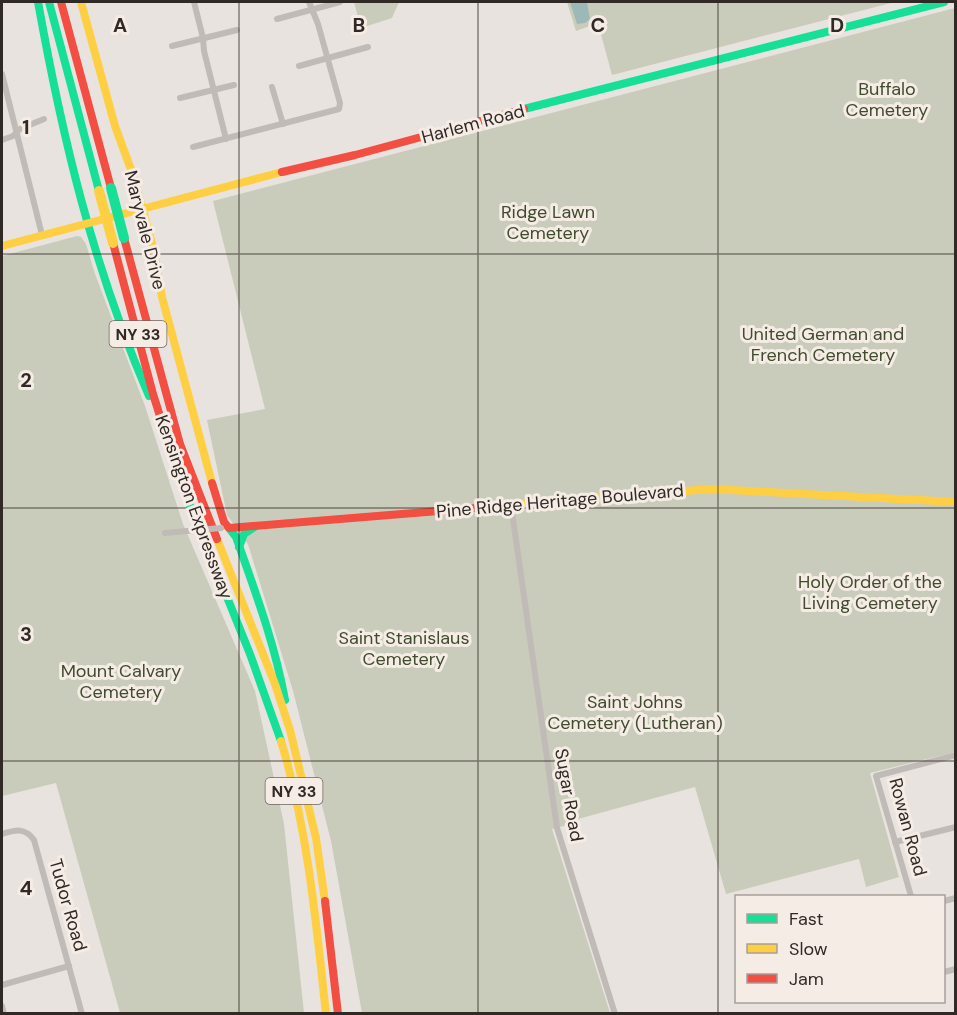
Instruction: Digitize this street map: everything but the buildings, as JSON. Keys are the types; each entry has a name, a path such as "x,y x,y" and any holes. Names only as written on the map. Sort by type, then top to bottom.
{"main road":[{"path":"38,2 58,113 86,223 130,351 162,424"},
{"name":"Kensington Expressway","path":"49,2 162,424 181,482 256,670 286,759 308,859 326,1014"},
{"name":"Kensington Expressway","path":"62,2 180,444 275,684 290,730 316,838 338,1014"},
{"name":"Maryvale Drive","path":"81,2 115,126 133,175 153,247 159,286 218,505 225,528 234,532 282,680 290,730"},
{"name":"Harlem Road","path":"2,246 944,2"},
{"name":"Pine Ridge Heritage Boulevard","path":"225,528 625,495 728,489 956,502"},
{"path":"239,547 244,534 256,526"}],"street":[{"path":"194,2 226,139"},
{"path":"193,147 339,109 340,103 328,58 309,2"},
{"path":"277,19 340,2"},
{"path":"172,46 237,30"},
{"path":"299,66 368,47"},
{"path":"2,74 42,235"},
{"path":"180,98 234,85"},
{"path":"272,87 283,124"},
{"path":"2,140 44,119"},
{"name":"Sugar Road","path":"511,505 556,828 615,1014"},
{"name":"Pine Ridge Heritage Boulevard","path":"165,533 225,528"},
{"name":"Rowan Road","path":"910,895 876,776 956,755"},
{"path":"895,842 956,826"},
{"name":"Tudor Road","path":"2,834 18,829 23,830 34,840 82,1014"},
{"path":"2,985 69,966"},
{"path":"2,1006 4,1014"}],"green space":[{"path":"354,2 399,2 392,18 361,28"},
{"path":"567,2 895,2 612,75 598,23 576,31"},
{"path":"955,8 955,752 870,773 899,877 866,887 859,859 726,894 695,787 567,822 564,826 552,829 610,1013 362,1013 331,841 293,691 248,544 227,515 207,420 265,409 213,201"},
{"name":"Mount Calvary Cemetery","path":"77,236 81,237 86,244 95,274 145,406 183,524 255,691 284,824 304,1013 120,1013 56,783 2,796 2,256"}],"water":[{"path":"570,2 587,2 590,19 585,23 577,24"}],"traffic: fast":[{"path":"38,2 58,104 82,202 112,299 149,396"},
{"path":"49,2 99,191"},
{"path":"524,109 944,2"},
{"path":"111,188 124,238"},
{"path":"181,483 250,654 281,741"},
{"path":"239,547 244,534 256,526"},
{"path":"229,528 236,537 264,618 285,700"}],"traffic: slow":[{"path":"81,2 115,126 133,175 153,247 162,297 212,483"},
{"path":"2,246 282,172"},
{"path":"99,191 113,243"},
{"path":"513,505 710,489 956,502"},
{"path":"217,539 275,684 290,730 316,838 325,901"},
{"path":"281,741 304,842 326,1014"}],"traffic: jam":[{"path":"61,2 111,188"},
{"path":"282,172 355,155 524,109"},
{"path":"124,238 180,444 217,539"},
{"path":"113,243 153,394 181,483"},
{"path":"212,483 224,522 229,528 513,505"},
{"path":"325,901 338,1014"}],"park label":[{"name":"Buffalo Cemetery","path":"887,100"},
{"name":"Ridge Lawn Cemetery","path":"548,222"},
{"name":"United German and French Cemetery","path":"823,344"},
{"name":"Holy Order of the Living Cemetery","path":"870,592"},
{"name":"Saint Stanislaus Cemetery","path":"404,648"},
{"name":"Saint Johns Cemetery (Lutheran)","path":"635,712"}]}
